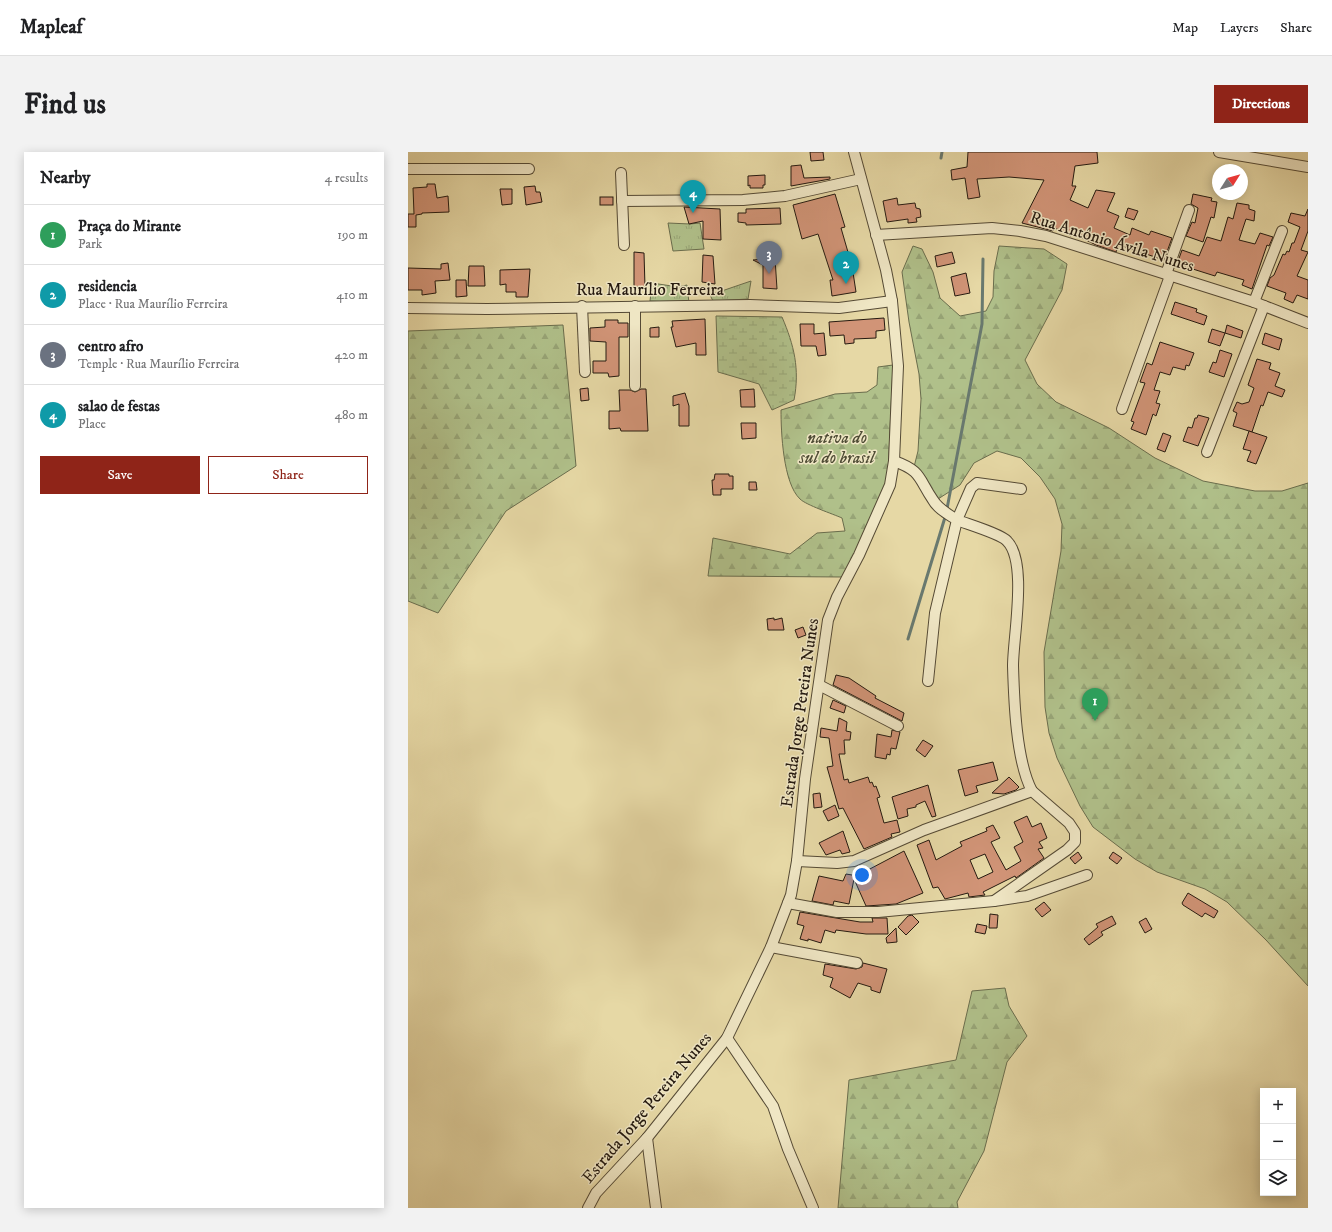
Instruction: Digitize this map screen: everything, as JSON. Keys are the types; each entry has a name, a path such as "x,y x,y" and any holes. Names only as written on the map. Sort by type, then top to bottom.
{"street":[{"name":"Estrada Jorge Pereira Nunes","path":"588,1208 596,1193 647,1138 727,1038 771,947 791,895 797,861 805,779 828,620 837,597 859,555 890,486 894,461 898,366 892,301 854,152"},
{"path":"1219,152 1308,167"},
{"path":"408,169 529,169"},
{"path":"621,173 624,245"},
{"path":"622,201 743,200 785,196 861,180"},
{"path":"1122,409 1189,210"},
{"name":"Rua Antônio Ávila Nunes","path":"876,236 992,228 1046,236 1254,302 1308,323"},
{"path":"1254,302 1282,231"},
{"name":"Rua Maurílio Ferreira","path":"408,308 487,309 582,306 750,305 840,308 892,301"},
{"path":"582,306 585,372"},
{"path":"635,306 635,386"},
{"path":"1207,452 1264,306"},
{"path":"894,461 915,471 921,477 933,501 941,509 957,520 1006,540 1015,555 1018,602 1013,665 1017,720 1022,757 1028,784 1032,791 1069,823 1075,832 1075,842 1067,850 994,901"},
{"path":"928,681 935,613 957,520 971,488 977,483 1021,489"},
{"path":"819,685 898,726"},
{"path":"797,861 837,863 854,861 924,830 1032,791"},
{"path":"788,903 837,912 878,912 994,901 1027,896 1088,875"},
{"path":"771,947 856,963"},
{"path":"727,1038 772,1106 788,1150 813,1208"},
{"path":"647,1138 656,1208"}],"green space":[{"path":"668,223 700,223 704,249 673,251"},
{"path":"913,246 922,249 933,272 940,298 960,316 986,311 993,297 994,271 999,246 1044,249 1067,264 1062,290 1025,360 1037,384 1056,402 1109,428 1155,458 1203,481 1255,491 1282,491 1308,483 1308,986 1266,940 1227,902 1205,889 1157,872 1135,859 1093,827 1080,806 1057,758 1049,733 1045,707 1044,652 1061,551 1062,524 1055,499 1040,477 1021,458 997,451 974,463 960,485 938,499 919,482 913,471 918,451 921,399 919,374 909,322 902,272"},
{"path":"751,281 748,299 713,301 710,295"},
{"path":"652,283 678,287 687,285 689,303 650,301"},
{"path":"716,316 782,317 790,337 795,357 796,389 794,400 772,410 759,384 718,372"},
{"path":"563,325 576,466 506,511 438,613 408,601 408,331"},
{"name":"nativa do sul do brasil","path":"893,365 888,474 879,509 842,577 708,576 713,538 790,554 817,533 845,531 842,518 803,501 794,491 784,457 781,410 835,394 867,392 877,385 878,367"},
{"path":"1005,988 1009,1006 1027,1036 1007,1062 984,1151 957,1202 958,1208 838,1208 849,1080 956,1060 972,991"}],"building":[{"path":"810,152 823,152 824,160 811,161"},
{"path":"968,152 1097,152 1098,163 1075,166 1072,186 1076,186 1070,200 1088,208 1096,190 1115,193 1107,211 1119,216 1114,228 1130,235 1132,228 1149,235 1151,231 1172,238 1164,260 1119,245 1116,252 1096,245 1072,233 1071,236 1055,228 1053,231 1022,223 1044,180 1009,177 977,179 980,197 968,199 965,178 952,180 951,170 967,167"},
{"path":"801,165 804,178 830,177 830,179 791,186 791,166"},
{"path":"765,175 765,185 763,185 763,188 750,188 750,185 748,186 748,176"},
{"path":"427,184 435,184 437,198 448,196 449,212 422,213 416,215 416,227 408,227 408,214 414,214 413,188 427,187"},
{"path":"535,186 536,192 540,192 542,202 526,205 524,187"},
{"path":"500,189 512,189 512,204 502,205"},
{"path":"835,194 845,227 841,228 852,266 856,292 832,296 830,280 833,280 818,234 802,239 793,205"},
{"path":"1193,194 1212,198 1211,201 1217,202 1214,218 1211,217 1203,242 1186,236 1192,222 1195,223 1198,208 1191,204"},
{"path":"600,197 613,197 613,205 600,205"},
{"path":"897,198 898,205 915,203 916,208 920,209 921,217 916,218 917,222 908,223 908,219 887,222 883,201"},
{"path":"1237,203 1249,205 1249,209 1255,211 1254,221 1246,219 1239,240 1255,244 1260,233 1273,237 1269,246 1267,245 1252,289 1242,285 1244,280 1217,272 1215,276 1177,264 1182,250 1199,256 1207,237 1221,241 1228,217 1233,219"},
{"path":"684,207 720,209 721,240 703,239 703,221 689,224"},
{"path":"780,208 781,224 746,225 746,223 738,222 738,213 746,213 746,209"},
{"path":"1128,208 1138,211 1134,220 1125,217"},
{"path":"1308,209 1308,231 1301,250 1308,252 1297,276 1308,280 1308,299 1297,295 1293,303 1284,299 1286,293 1267,286 1270,278 1274,275 1283,254 1285,255 1287,251 1289,252 1300,227 1288,222 1291,213 1305,216"},
{"path":"634,252 644,253 645,287 634,287"},
{"path":"952,252 955,263 937,267 935,256"},
{"path":"703,255 713,256 715,284 702,282"},
{"path":"775,258 777,289 763,288 763,265 753,260"},
{"path":"448,263 450,280 435,281 436,293 422,295 422,290 408,290 408,268 441,269 441,264"},
{"path":"469,266 484,266 485,286 468,286"},
{"path":"530,269 528,297 516,297 516,292 506,292 506,284 500,285 500,270"},
{"path":"966,273 970,293 955,296 951,277"},
{"path":"456,280 466,280 467,296 456,297"},
{"path":"1175,302 1197,309 1196,312 1207,316 1204,325 1171,314"},
{"path":"884,318 885,330 876,331 876,338 854,339 854,343 845,344 844,335 830,336 829,322"},
{"path":"705,319 706,355 696,355 696,343 676,347 671,327 673,327 672,321"},
{"path":"605,320 618,320 618,323 628,323 628,337 619,337 619,376 609,377 608,373 593,373 593,361 606,361 606,342 590,341 590,328 605,327"},
{"path":"800,324 814,324 814,334 824,333 826,355 818,356 816,346 801,346"},
{"path":"1227,325 1243,331 1241,338 1225,333"},
{"path":"659,327 659,337 650,337 650,328"},
{"path":"1212,329 1225,333 1220,346 1208,342"},
{"path":"1265,333 1282,339 1279,350 1262,344"},
{"path":"1160,342 1194,353 1189,366 1186,365 1185,370 1173,367 1170,375 1160,372 1154,390 1160,391 1156,403 1160,404 1156,416 1153,414 1146,435 1131,429 1134,422 1131,421 1145,383 1140,382 1147,363 1152,365"},
{"path":"1220,350 1232,354 1224,377 1209,372 1213,362 1216,363"},
{"path":"1257,359 1271,363 1269,369 1280,373 1275,386 1285,390 1282,397 1268,392 1263,406 1261,405 1252,432 1233,426 1237,413 1233,411 1237,402 1242,404 1249,402 1254,388 1248,385"},
{"path":"588,388 589,400 581,401 580,389"},
{"path":"641,389 646,389 648,431 621,431 620,428 609,429 609,411 620,411 619,390 630,390 635,392"},
{"path":"754,389 755,407 741,407 740,390"},
{"path":"685,393 689,406 689,426 679,426 679,404 673,406 673,396"},
{"path":"1198,415 1209,418 1198,446 1183,441 1188,427 1192,428 1195,418 1197,418"},
{"path":"741,423 756,423 756,438 742,439"},
{"path":"1249,431 1267,437 1256,464 1247,461 1251,451 1243,449"},
{"path":"1163,433 1171,436 1165,452 1157,449"},
{"path":"715,474 729,474 729,476 733,476 733,489 721,489 721,495 713,495 712,480 714,480"},
{"path":"749,482 756,482 757,490 749,490"},
{"path":"774,618 774,620 782,618 784,630 768,630 767,619"},
{"path":"803,627 806,635 798,638 795,630"},
{"path":"836,675 849,678 876,696 875,698 904,713 902,721 833,685"},
{"path":"833,700 846,706 844,713 830,708"},
{"path":"839,718 847,722 846,731 851,732 850,740 844,740 845,754 839,754 844,780 848,779 849,783 868,777 870,783 872,782 874,787 876,786 880,797 877,798 884,823 897,820 900,832 891,834 892,837 864,849 843,808 839,809 827,767 833,766 829,738 820,737 821,728 837,731"},
{"path":"892,730 900,732 896,749 891,748 890,755 887,754 886,759 875,757 877,734 891,737"},
{"path":"923,740 933,746 925,757 916,750"},
{"path":"993,762 998,780 976,786 978,792 965,796 958,770"},
{"path":"1009,777 1019,787 1016,790 1004,794 992,793"},
{"path":"928,785 936,816 932,817 925,801 916,805 916,807 907,809 908,816 898,819 892,797"},
{"path":"820,793 822,807 814,808 813,794"},
{"path":"835,805 839,816 828,821 823,811"},
{"path":"1027,816 1032,827 1041,823 1047,838 1039,842 1043,848 1038,849 1044,858 1016,878 1015,876 983,892 985,895 969,897 968,893 945,899 938,887 933,888 917,845 929,840 936,860 962,846 960,842 987,831 986,828 993,825 1000,838 991,842 1006,870 1021,861 1014,847 1023,842 1014,822","holes":["985,854 993,872 978,879 970,860"]},
{"path":"843,831 850,852 842,854 840,850 826,855 819,843"},
{"path":"904,851 923,893 896,904 866,906 854,879 849,904 834,901 833,905 812,901 819,876 843,881 846,874 852,875 865,869 866,871"},
{"path":"1078,852 1082,858 1075,864 1070,858"},
{"path":"1113,852 1122,858 1117,864 1109,858"},
{"path":"1188,893 1218,911 1214,918 1205,913 1202,917 1183,905 1182,903"},
{"path":"1044,902 1051,910 1042,917 1035,909"},
{"path":"800,912 860,922 873,922 872,918 887,918 888,934 866,934 836,930 835,933 825,930 821,943 808,939 808,941 800,939 804,926 797,924"},
{"path":"990,914 998,915 997,928 989,928"},
{"path":"912,915 919,922 906,935 898,927 908,916"},
{"path":"1112,916 1116,924 1101,932 1103,935 1089,945 1084,939 1098,927 1096,924"},
{"path":"1146,918 1152,929 1145,933 1139,922"},
{"path":"977,924 987,926 985,934 975,932"},
{"path":"896,928 897,942 887,943 886,938"},
{"path":"863,963 887,969 880,993 871,990 871,987 858,983 850,998 830,987 833,978 823,975 825,964 856,969 862,967"}],"waterway":[{"path":"941,158 942,152"},
{"path":"908,639 946,514 982,324 983,259"}],"place":[{"name":"salao de festas","path":"693,213"},
{"name":"centro afro","path":"769,274"},
{"name":"residencia","path":"846,284"},
{"name":"Praça do Mirante","path":"1095,721"}]}
